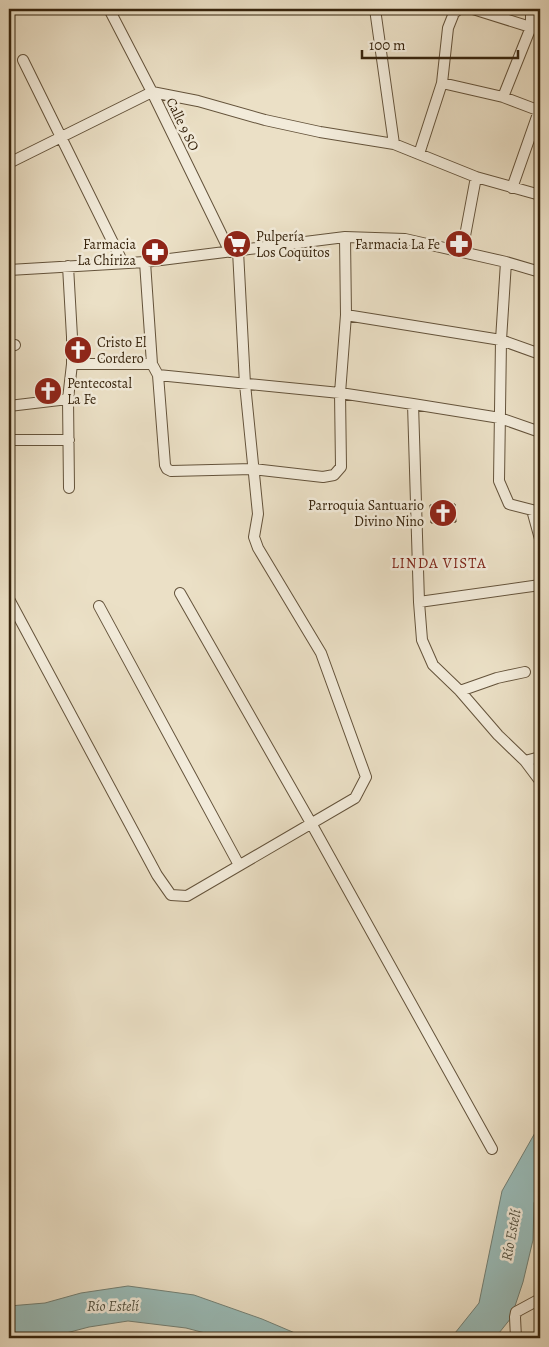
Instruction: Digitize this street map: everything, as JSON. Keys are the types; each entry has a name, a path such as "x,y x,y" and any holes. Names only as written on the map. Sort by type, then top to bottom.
{"street":[{"name":"Calle 9 SO","path":"109,9 234,251"},
{"path":"375,9 394,144"},
{"path":"419,154 442,83 448,28 454,13 459,9"},
{"path":"473,9 536,28"},
{"path":"503,97 536,28 531,9"},
{"path":"23,60 123,263"},
{"path":"442,83 503,97 540,111 512,188"},
{"path":"9,164 152,92 320,132 394,144 476,177 540,195"},
{"path":"462,252 476,177"},
{"path":"145,262 152,364 158,375 165,465 167,469 171,471 253,469 323,477 334,475 341,467 340,393 346,315 345,237"},
{"path":"9,270 145,262 345,237 405,239 506,262 540,272"},
{"path":"9,599 157,875 171,894 187,896 355,798 366,777 321,653 258,548 254,537 258,514 234,251"},
{"path":"506,262 501,340 499,481 509,504 536,511 540,539"},
{"path":"68,266 72,337 72,364 68,399 69,488"},
{"path":"346,315 501,340 540,354"},
{"path":"72,364 152,364"},
{"path":"158,375 340,393 500,418 540,432"},
{"path":"9,406 68,399"},
{"path":"413,404 418,602 422,640 433,666 460,691 498,735 525,761 540,780"},
{"path":"9,440 69,440"},
{"path":"418,602 540,584"},
{"path":"180,593 311,823 492,1149"},
{"path":"99,606 239,865"},
{"path":"460,691 497,678 524,672"},
{"path":"525,761 540,757"},
{"path":"516,1338 516,1312 540,1299"}],"water":[{"name":"Río Estelí","path":"540,1124 540,1193 534,1203 533,1240 523,1282 511,1318 495,1338 451,1338 479,1303 502,1191"},
{"name":"Río Estelí","path":"128,1286 194,1295 262,1319 302,1336 315,1338 224,1338 186,1328 128,1321 89,1327 51,1337 9,1338 9,1306 45,1303 81,1293"}],"building":[{"name":"Pentecostal La Fe","path":"58,385 59,393 38,396 38,386"},
{"name":"Parroquia Santuario Divino Nino","path":"455,504 456,522 431,523 430,505"}],"place":[{"name":"Pulpería Los Coquitos","path":"237,244"},
{"name":"Farmacia La Fe","path":"459,244"},
{"name":"Farmacia La Chiriza","path":"155,252"},
{"name":"Cristo El Cordero","path":"78,350"},
{"name":"Pentecostal La Fe","path":"48,391"},
{"name":"Parroquia Santuario Divino Nino","path":"443,513"}],"district":[{"name":"LINDA VISTA","path":"439,563"}]}
